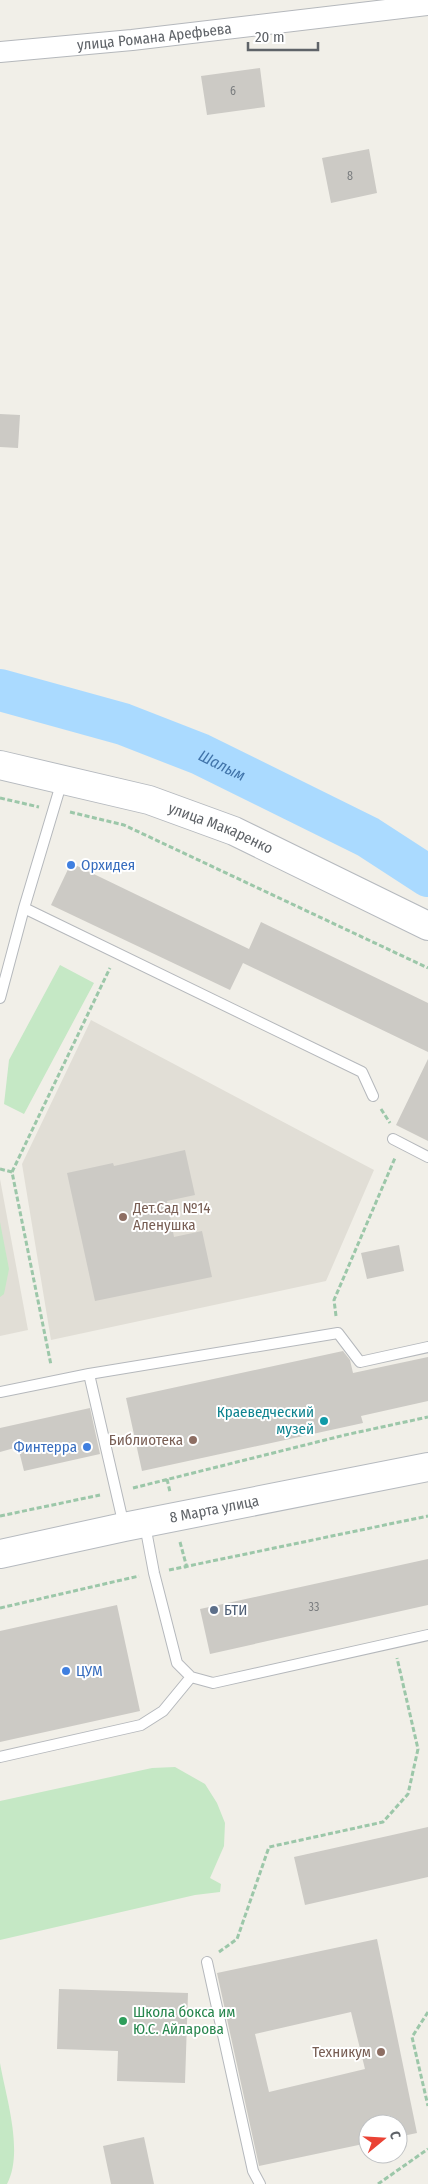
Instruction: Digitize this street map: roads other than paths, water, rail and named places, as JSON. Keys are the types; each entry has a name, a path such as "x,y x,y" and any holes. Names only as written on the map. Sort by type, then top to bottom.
{"street":[{"name":"улица Романа Арефьева","path":"0,52 132,40 428,5"},
{"name":"улица Макаренко","path":"0,765 150,800 234,832 428,926"},
{"name":"8 Марта улица","path":"0,1554 134,1525 428,1468"}],"lane":[{"path":"0,998 24,908 62,781"},
{"path":"24,908 362,1072 373,1096"},
{"path":"398,1141 428,1157"},
{"path":"0,1392 54,1380 338,1333 360,1362 428,1347"},
{"path":"89,1374 116,1492 134,1525 154,1573 177,1663 191,1677 213,1683 428,1636"},
{"path":"0,1757 141,1726 163,1711 191,1677"},
{"path":"207,1962 253,2171 260,2184"}],"waterway":[{"name":"Шалым","path":"0,690 123,724 200,754 368,837 428,876"}],"place":[{"name":"Орхидея","path":"71,865"},
{"name":"Дет.Сад №14 Аленушка","path":"123,1217"},
{"name":"Краеведческий музей","path":"324,1421"},
{"name":"Библиотека","path":"193,1440"},
{"name":"Финтерра","path":"87,1447"},
{"name":"БТИ","path":"214,1610"},
{"name":"ЦУМ","path":"66,1671"},
{"name":"Школа бокса им Ю.С. Айларова","path":"123,2021"},
{"name":"Техникум","path":"381,2052"}]}
